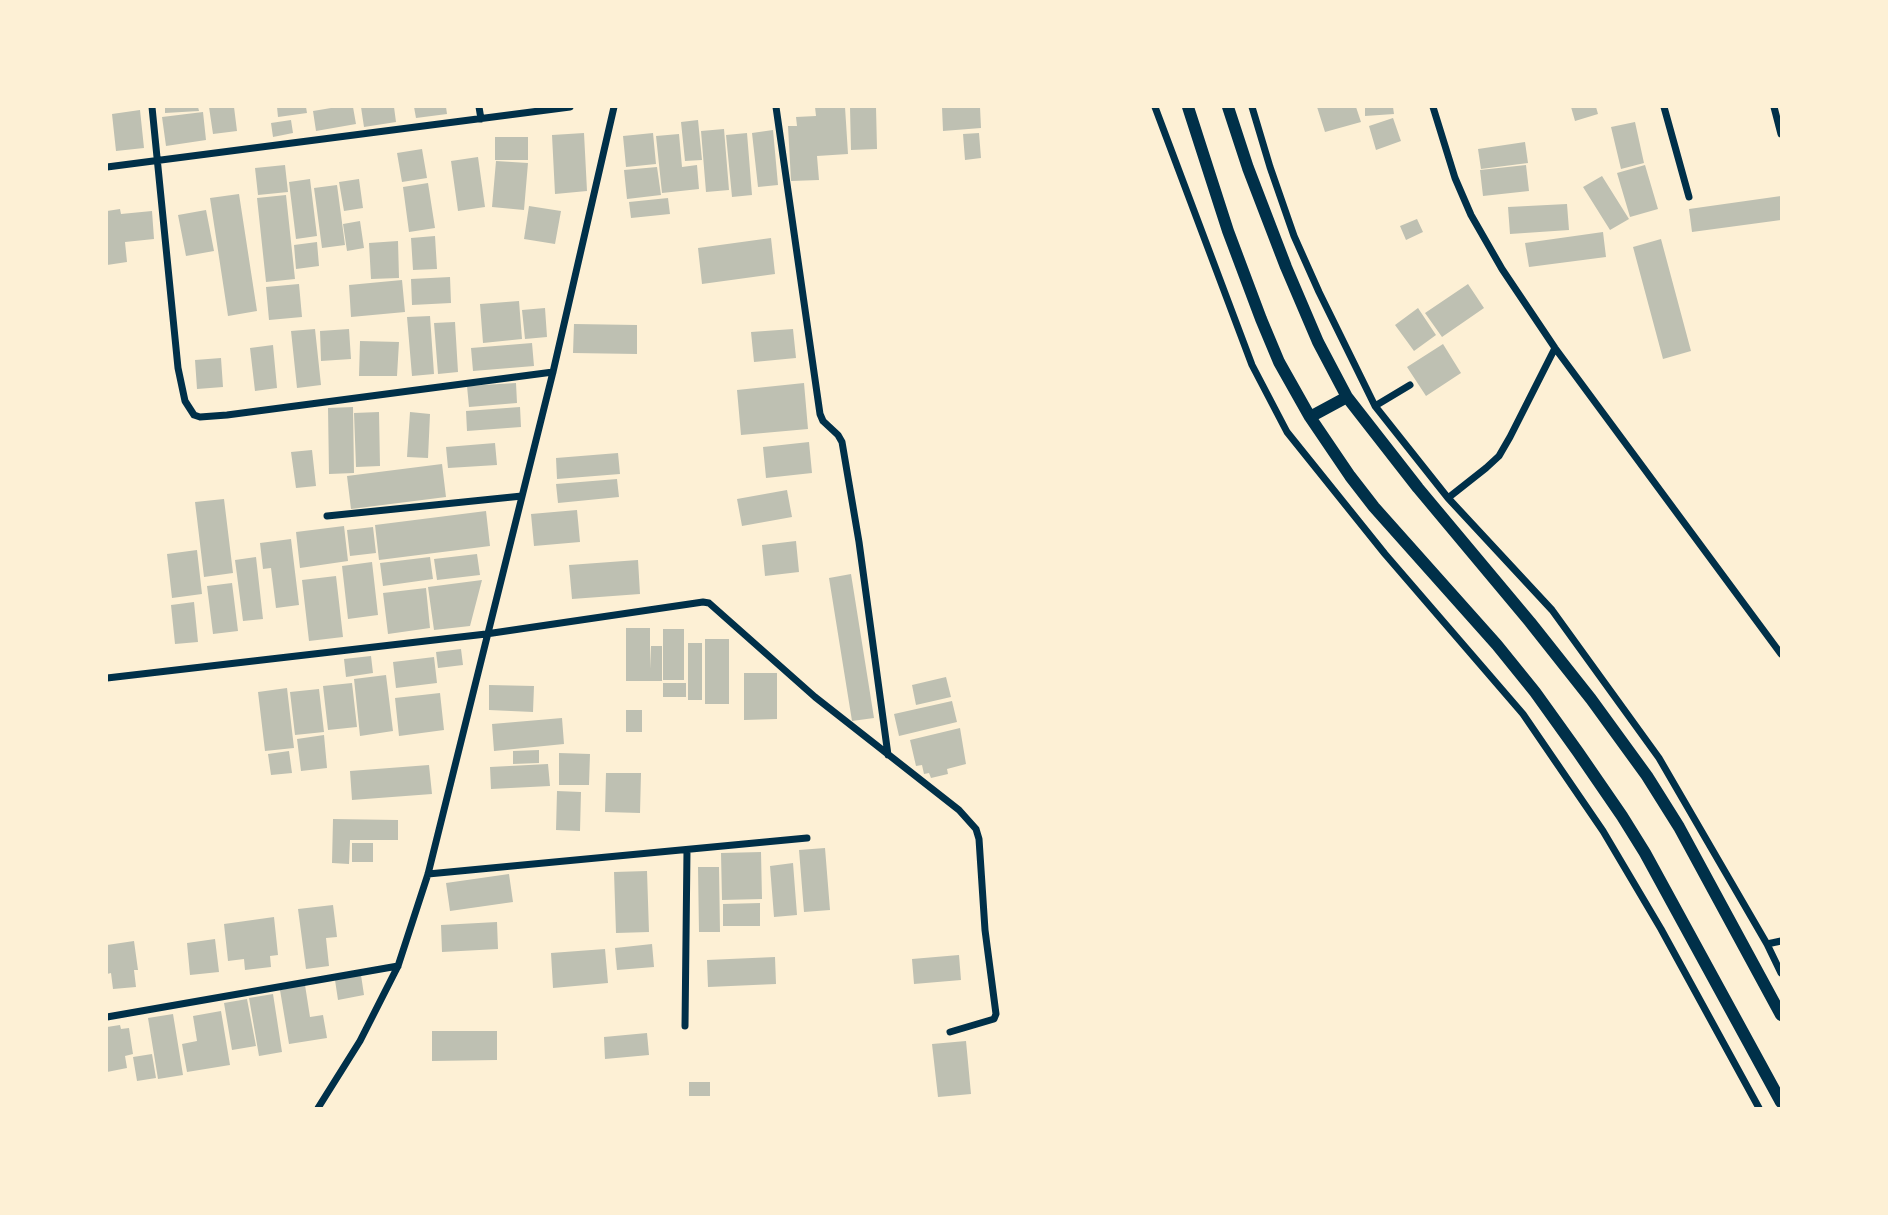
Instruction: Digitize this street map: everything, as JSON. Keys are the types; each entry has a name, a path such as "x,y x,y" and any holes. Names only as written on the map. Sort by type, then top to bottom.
{"street":[{"path":"152,107 178,368 185,401 194,415 227,415 553,372"},
{"path":"480,107 481,119"},
{"path":"107,167 570,107"},
{"path":"318,1108 359,1041 398,966 428,874 553,372 614,107"},
{"path":"776,107 820,414 842,443 859,542 888,755"},
{"path":"1155,107 1252,365 1287,432 1385,554 1523,714 1603,831 1661,929 1759,1108"},
{"path":"1188,107 1228,231 1261,319 1279,362 1310,417 1374,507 1497,645 1578,752 1644,853 1781,1102"},
{"path":"1228,107 1286,267 1318,342 1347,397 1418,488 1539,633 1647,776 1679,827 1781,1015"},
{"path":"1252,107 1294,236 1375,406 1552,610 1652,747 1767,944 1781,973"},
{"path":"1433,107 1455,178 1471,215 1502,269 1555,348 1781,654"},
{"path":"1664,107 1689,197"},
{"path":"1774,107 1781,134"},
{"path":"1451,495 1499,456 1555,348"},
{"path":"1375,406 1410,385"},
{"path":"1310,417 1347,397"},
{"path":"327,516 522,496"},
{"path":"107,678 486,634 709,603 815,697 959,810 976,829 996,1016 994,1019 950,1032"},
{"path":"428,874 807,838"},
{"path":"685,1026 687,849"},
{"path":"1767,944 1781,941"},
{"path":"107,1017 398,966"}],"building":[{"path":"165,107 198,107 199,111 165,113"},
{"path":"209,107 234,107 237,131 213,134"},
{"path":"277,107 306,107 307,113 278,117"},
{"path":"353,107 356,124 316,131 313,111"},
{"path":"361,107 394,107 396,122 364,127"},
{"path":"414,107 446,107 447,114 416,118"},
{"path":"815,107 845,107 848,154 817,156 819,180 791,181 788,126 797,126 796,117 816,116"},
{"path":"850,107 876,107 877,149 851,150"},
{"path":"942,107 980,107 981,128 943,131"},
{"path":"1317,107 1356,107 1361,122 1325,132"},
{"path":"1365,107 1393,107 1394,114 1365,116"},
{"path":"1571,107 1596,107 1598,114 1575,121"},
{"path":"140,110 144,148 116,151 112,114"},
{"path":"203,112 206,140 166,146 162,117"},
{"path":"1393,118 1401,141 1376,150 1369,126"},
{"path":"291,120 293,133 273,137 271,123"},
{"path":"698,120 702,160 685,161 681,122"},
{"path":"1635,122 1644,163 1621,169 1611,127"},
{"path":"724,129 729,190 706,192 701,131"},
{"path":"773,130 778,185 758,187 752,133"},
{"path":"584,133 587,191 555,194 552,135"},
{"path":"653,133 656,164 626,167 623,136"},
{"path":"747,133 752,195 732,197 726,135"},
{"path":"979,133 981,158 965,160 963,134"},
{"path":"679,134 682,167 697,165 699,189 662,193 656,136"},
{"path":"495,137 528,137 528,160 495,160"},
{"path":"1525,142 1528,163 1481,169 1478,149"},
{"path":"422,149 427,178 402,182 397,153"},
{"path":"478,157 485,207 458,211 451,161"},
{"path":"496,161 528,163 524,210 492,207"},
{"path":"285,165 288,192 258,195 255,168"},
{"path":"1526,165 1529,191 1483,196 1480,170"},
{"path":"1645,165 1658,209 1630,217 1617,173"},
{"path":"657,167 661,195 627,199 624,170"},
{"path":"1602,176 1629,219 1610,230 1583,187"},
{"path":"310,179 317,236 296,239 289,182"},
{"path":"359,179 363,208 344,211 339,182"},
{"path":"428,183 435,228 409,232 403,187"},
{"path":"337,185 345,245 322,248 314,188"},
{"path":"239,194 257,311 228,316 210,198"},
{"path":"286,195 295,279 266,282 257,198"},
{"path":"1781,196 1781,220 1692,232 1689,209"},
{"path":"668,198 670,214 631,218 629,202"},
{"path":"1567,204 1569,230 1510,234 1508,207"},
{"path":"529,206 561,211 555,244 524,239"},
{"path":"120,209 121,214 152,211 154,239 125,242 127,262 107,265 107,211"},
{"path":"206,210 214,251 186,256 178,215"},
{"path":"1417,219 1423,232 1406,240 1400,226"},
{"path":"360,221 364,248 347,251 343,224"},
{"path":"1603,232 1606,257 1529,267 1525,243"},
{"path":"435,236 437,269 413,270 411,238"},
{"path":"771,238 775,274 702,284 698,248"},
{"path":"1661,239 1691,351 1663,359 1633,247"},
{"path":"398,241 399,278 371,279 369,243"},
{"path":"317,242 319,266 296,269 294,245"},
{"path":"450,277 451,303 412,305 411,279"},
{"path":"402,280 405,312 351,317 349,285"},
{"path":"299,284 302,317 269,320 266,287"},
{"path":"1468,284 1484,308 1442,337 1425,313"},
{"path":"519,301 522,339 483,343 480,304"},
{"path":"545,308 547,337 525,339 522,310"},
{"path":"1418,308 1436,335 1414,351 1395,325"},
{"path":"430,316 434,374 412,376 407,317"},
{"path":"455,322 458,372 438,374 434,323"},
{"path":"574,324 637,325 637,354 573,353"},
{"path":"315,329 321,385 297,388 291,331"},
{"path":"349,329 351,359 321,361 320,331"},
{"path":"793,329 796,358 754,362 751,332"},
{"path":"360,341 399,342 397,376 359,376"},
{"path":"532,343 534,366 473,371 471,348"},
{"path":"1443,344 1461,373 1426,396 1407,367"},
{"path":"273,345 277,388 255,391 250,348"},
{"path":"221,358 223,387 197,389 195,360"},
{"path":"516,383 517,403 469,407 467,386"},
{"path":"804,383 808,429 741,435 737,390"},
{"path":"353,407 354,473 329,474 328,408"},
{"path":"520,407 521,427 467,431 466,411"},
{"path":"379,412 380,466 356,467 354,413"},
{"path":"410,412 430,414 428,458 407,457"},
{"path":"809,442 812,473 766,478 763,447"},
{"path":"495,443 497,465 448,468 446,447"},
{"path":"312,450 316,486 296,488 291,452"},
{"path":"618,453 620,474 557,479 556,458"},
{"path":"442,464 446,497 351,509 347,476"},
{"path":"617,479 619,497 558,503 556,484"},
{"path":"787,490 792,517 742,526 737,499"},
{"path":"224,499 233,573 204,577 195,502"},
{"path":"577,510 580,542 534,546 531,514"},
{"path":"486,511 490,546 379,560 375,525"},
{"path":"344,526 348,561 300,568 296,532"},
{"path":"373,527 376,553 350,556 347,530"},
{"path":"291,539 299,605 276,608 271,568 263,569 260,543"},
{"path":"796,541 799,572 765,576 762,545"},
{"path":"197,550 202,594 172,598 167,554"},
{"path":"477,554 480,575 437,580 434,559"},
{"path":"256,557 263,619 243,621 235,560"},
{"path":"430,557 433,579 383,586 380,563"},
{"path":"638,560 640,594 572,599 569,565"},
{"path":"372,562 378,615 348,619 342,566"},
{"path":"851,574 874,718 852,721 829,578"},
{"path":"336,576 343,637 309,641 302,580"},
{"path":"482,580 470,626 434,630 428,587"},
{"path":"232,583 238,631 213,634 207,586"},
{"path":"426,588 430,628 388,634 383,593"},
{"path":"194,602 198,642 175,644 171,605"},
{"path":"626,628 650,628 650,669 651,646 662,646 662,681 626,681"},
{"path":"663,629 684,629 684,680 663,680"},
{"path":"705,639 729,639 729,704 705,704"},
{"path":"688,643 702,643 702,700 688,700"},
{"path":"461,649 463,665 438,668 436,652"},
{"path":"371,656 373,673 346,677 344,659"},
{"path":"434,657 437,683 396,688 393,662"},
{"path":"744,673 777,673 777,719 744,720"},
{"path":"386,675 393,731 360,736 354,679"},
{"path":"946,677 951,697 916,705 912,685"},
{"path":"352,683 357,727 328,730 323,686"},
{"path":"663,683 686,683 686,697 663,697"},
{"path":"489,685 534,686 533,712 489,710"},
{"path":"287,688 294,748 265,751 258,692"},
{"path":"319,689 324,732 295,735 290,692"},
{"path":"440,693 444,730 399,736 395,698"},
{"path":"952,701 957,722 899,736 894,714"},
{"path":"626,710 642,710 642,732 626,732"},
{"path":"562,718 564,744 494,751 492,724"},
{"path":"960,728 966,764 947,769 948,774 931,778 929,773 924,774 922,765 916,766 910,740"},
{"path":"324,735 327,768 301,771 297,739"},
{"path":"539,750 539,763 513,764 513,751"},
{"path":"289,751 292,773 271,775 268,754"},
{"path":"559,753 590,754 589,785 559,785"},
{"path":"548,764 550,786 491,789 490,767"},
{"path":"429,765 432,794 352,800 350,771"},
{"path":"606,773 641,773 640,813 605,812"},
{"path":"557,791 581,792 580,831 556,830"},
{"path":"333,819 398,820 398,840 350,840 349,864 332,863"},
{"path":"352,843 373,843 373,862 352,862"},
{"path":"825,848 830,910 804,912 799,850"},
{"path":"761,852 762,899 722,900 721,853"},
{"path":"793,863 797,915 774,917 770,866"},
{"path":"698,867 719,867 720,932 699,932"},
{"path":"647,871 649,932 616,933 614,872"},
{"path":"509,874 513,902 450,911 446,883"},
{"path":"760,903 760,926 723,926 723,904"},
{"path":"333,905 337,937 326,938 329,966 306,969 298,909"},
{"path":"274,917 278,955 270,956 271,967 245,970 244,959 228,961 224,924"},
{"path":"497,922 498,949 442,952 441,925"},
{"path":"215,939 219,972 190,975 187,943"},
{"path":"134,941 138,970 134,970 136,987 113,989 111,973 107,974 107,945"},
{"path":"652,944 654,967 617,970 615,948"},
{"path":"605,949 608,983 553,988 551,953"},
{"path":"959,955 961,980 914,984 912,959"},
{"path":"775,957 776,984 708,987 707,960"},
{"path":"361,975 364,995 338,1000 335,980"},
{"path":"305,985 310,1017 323,1015 327,1038 289,1044 280,990"},
{"path":"273,994 282,1052 259,1056 249,998"},
{"path":"247,999 256,1046 232,1050 224,1003"},
{"path":"221,1011 230,1065 187,1072 182,1044 197,1041 193,1016"},
{"path":"173,1014 183,1075 158,1079 148,1018"},
{"path":"120,1025 121,1029 129,1028 133,1054 125,1056 127,1068 107,1072 107,1027"},
{"path":"432,1031 497,1031 497,1060 432,1061"},
{"path":"647,1033 649,1055 605,1059 604,1037"},
{"path":"966,1041 971,1094 938,1097 932,1044"},
{"path":"152,1054 156,1078 137,1081 133,1057"},
{"path":"689,1082 710,1082 710,1096 689,1096"}]}
